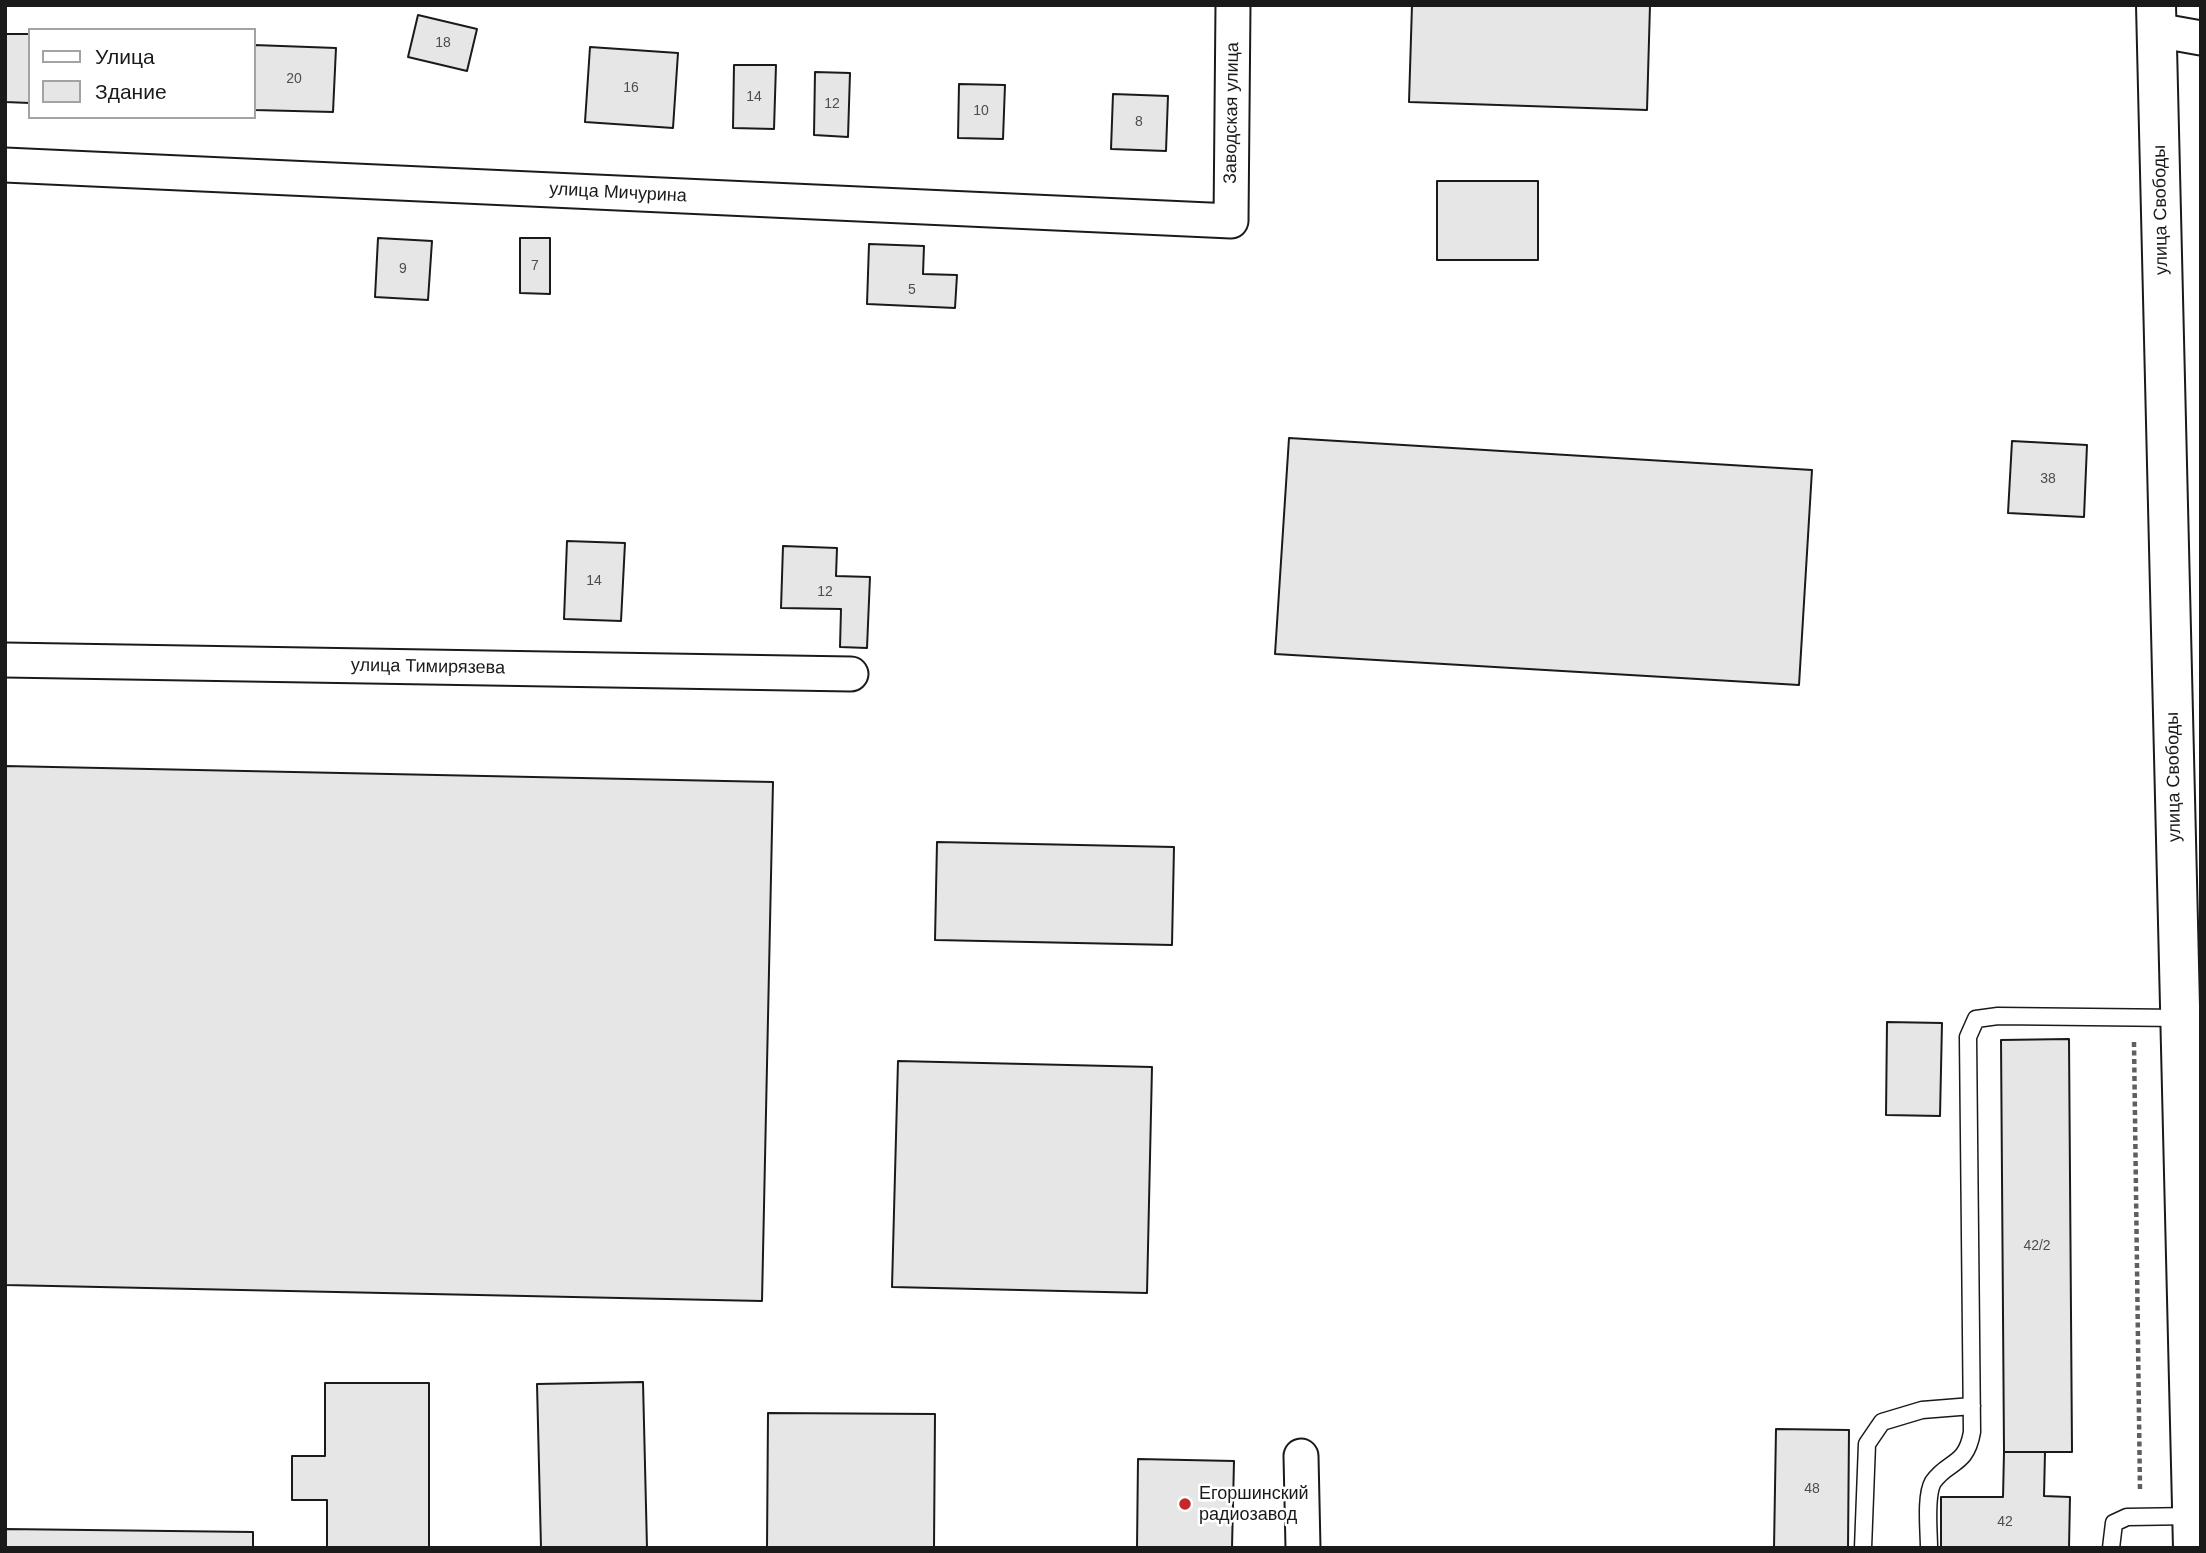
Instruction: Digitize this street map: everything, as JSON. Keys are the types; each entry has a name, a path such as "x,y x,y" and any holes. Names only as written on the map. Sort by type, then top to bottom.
{"street":[{"name":"Заводская улица","path":"1231,221 1233,5"},
{"path":"2156,18 2201,38"},
{"name":"улица Свободы","path":"2156,18 2193,1532"},
{"name":"улица Мичурина","path":"5,165 1231,221"},
{"name":"улица Тимирязева","path":"5,660 850,674"},
{"path":"1301,1455 1303,1548"}],"lane":[{"path":"1928,1548 1929,1493 1934,1481 1959,1460 1969,1447 1972,1432 1968,1037 1976,1019 1998,1016 2180,1018"},
{"path":"1863,1548 1867,1444 1882,1422 1922,1410 1972,1406"},
{"path":"2111,1548 2114,1523 2127,1517 2140,1517 2193,1532"}],"path":[{"path":"2134,1017 2140,1517"}],"building":[{"path":"1412,5 1650,5 1647,110 1409,102"},
{"path":"418,15 477,29 467,71 408,57"},
{"path":"5,34 28,34 28,103 5,102"},
{"path":"256,45 336,48 333,112 256,110"},
{"path":"590,47 678,53 673,128 585,122"},
{"path":"734,65 776,65 774,129 733,128"},
{"path":"815,72 850,73 848,137 814,135"},
{"path":"959,84 1005,85 1003,139 958,138"},
{"path":"1113,94 1168,96 1166,151 1111,149"},
{"path":"1437,181 1538,181 1538,260 1437,260"},
{"path":"378,238 432,241 428,300 375,297"},
{"path":"520,238 550,238 550,294 520,293"},
{"path":"869,244 924,246 923,274 957,275 955,308 867,304"},
{"path":"1289,438 1812,470 1799,685 1275,654"},
{"path":"2012,441 2087,445 2084,517 2008,513"},
{"path":"567,541 625,543 621,621 564,619"},
{"path":"783,546 837,548 836,576 870,577 867,648 840,647 841,609 781,608"},
{"path":"5,766 773,782 762,1301 5,1285"},
{"path":"937,842 1174,847 1172,945 935,940"},
{"path":"1887,1022 1942,1023 1940,1116 1886,1115"},
{"path":"2069,1039 2072,1452 2004,1452 2001,1040"},
{"path":"898,1061 1152,1067 1147,1293 892,1287"},
{"path":"643,1382 647,1548 541,1548 537,1384"},
{"path":"325,1383 429,1383 429,1548 327,1548 327,1500 292,1500 292,1456 325,1456"},
{"path":"768,1413 935,1414 934,1548 767,1548"},
{"path":"1776,1429 1849,1430 1848,1548 1774,1548"},
{"path":"2004,1452 2045,1452 2044,1496 2070,1497 2069,1548 1941,1548 1941,1497 2003,1497"},
{"name":"Егоршинский радиозавод","path":"1138,1459 1234,1461 1232,1548 1137,1548"},
{"path":"5,1529 253,1532 253,1548 5,1548"}],"place":[{"name":"Егоршинский радиозавод","path":"1185,1504"}]}
